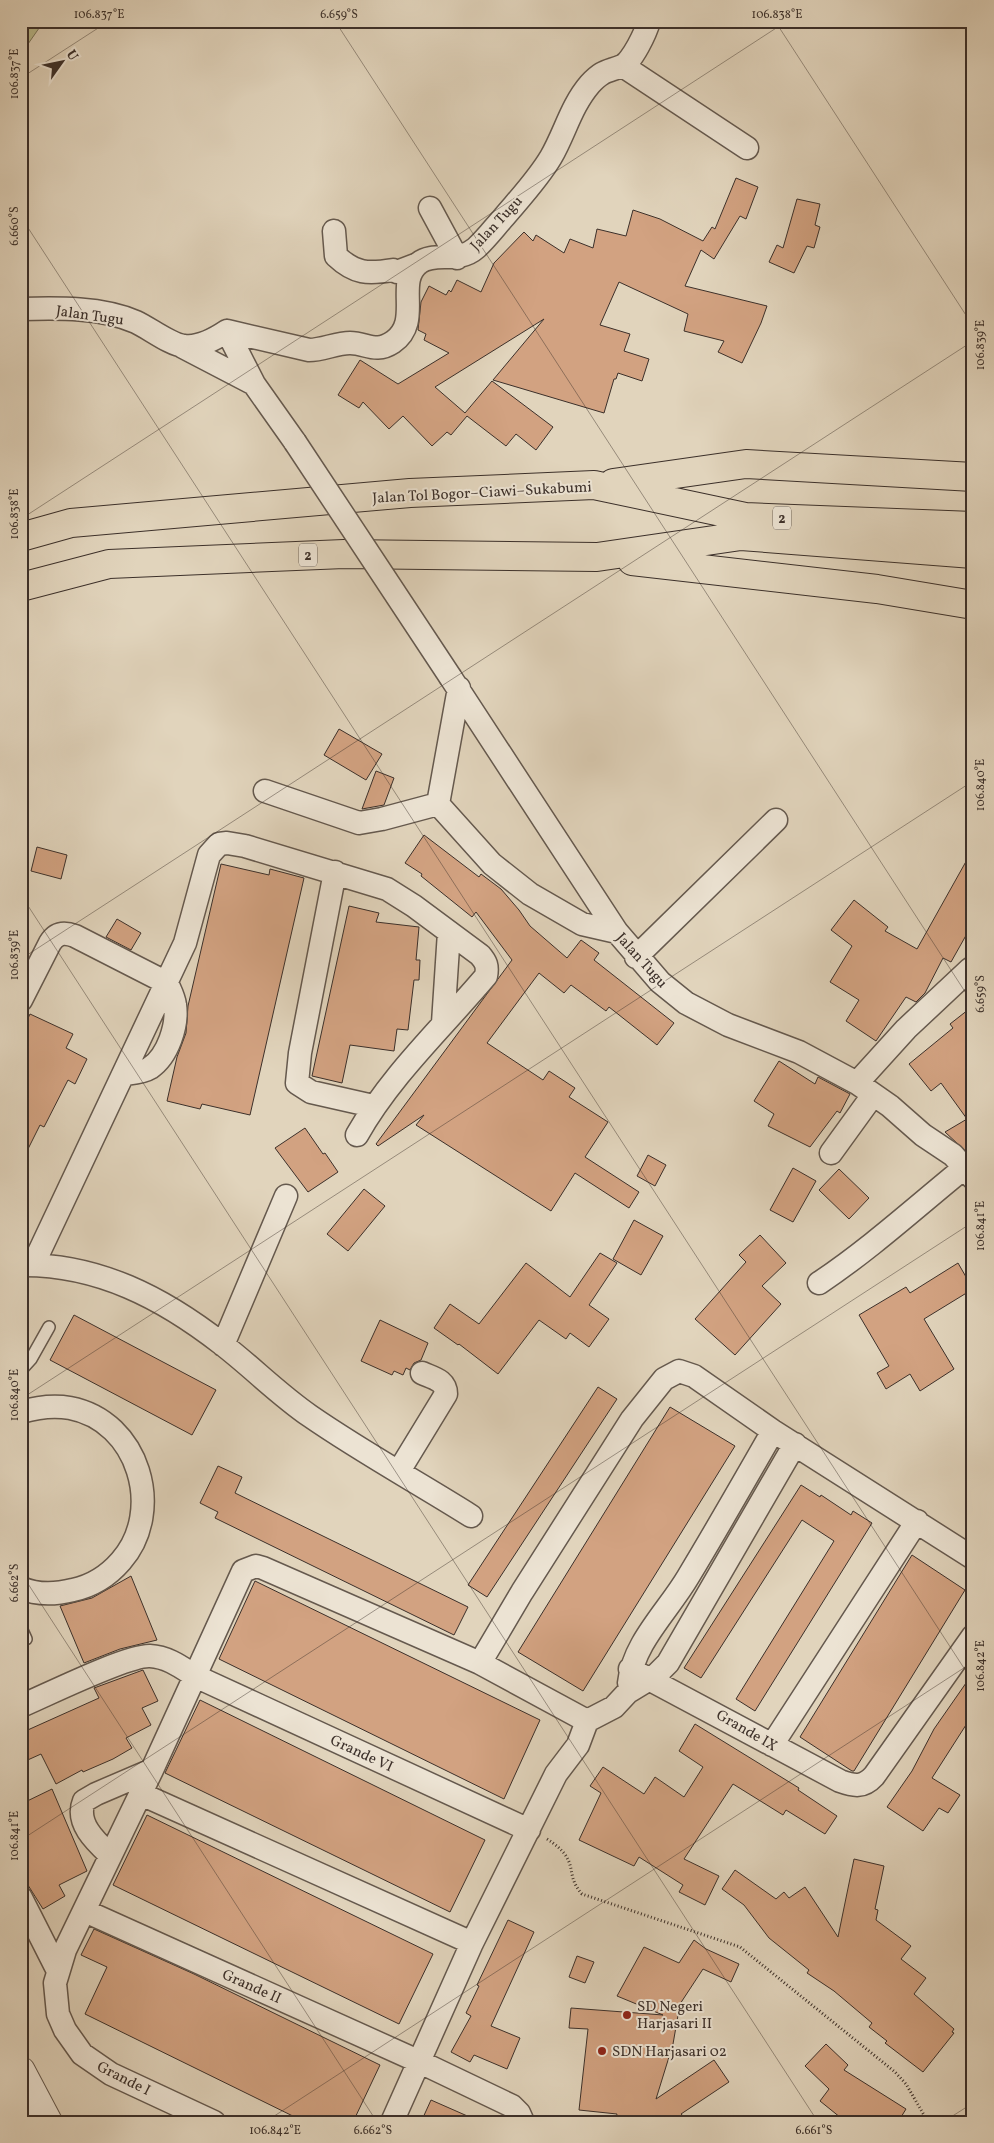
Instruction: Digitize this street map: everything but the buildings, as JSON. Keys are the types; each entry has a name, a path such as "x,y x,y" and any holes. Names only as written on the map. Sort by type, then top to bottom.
{"highway":[{"path":"594,486 746,464 973,477"},
{"name":"Jalan Tol Bogor–Ciawi–Sukabumi","path":"21,537 81,522 410,493 594,486 746,517 973,526"},
{"name":"2","path":"21,586 110,564 344,554 597,557 741,536 973,554"},
{"path":"597,557 877,589 973,606"}],"street":[{"path":"649,21 634,53 623,66 747,148"},
{"name":"Jalan Tugu","path":"334,231 336,256 346,266 360,272 393,270 398,272 430,259 456,258 477,248 542,172 568,125 572,109 591,83 605,70 623,66"},
{"path":"430,208 456,258"},
{"path":"183,346 203,344 227,331 309,350 322,350 348,343 372,348 383,347 397,339 407,324 408,278 418,264"},
{"name":"Jalan Tugu","path":"21,309 50,309 98,313 134,322 254,384"},
{"name":"Jalan Tugu","path":"227,331 254,384 296,442 617,932 636,957 660,982 686,1003 728,1025 799,1052 865,1089 890,1106 923,1135 953,1156 969,1173"},
{"path":"455,683 438,804 492,864 530,894 582,924 617,932"},
{"path":"265,791 359,823 382,820 438,804"},
{"path":"636,957 776,820"},
{"path":"357,1135 373,1106 443,1023 486,976 488,969 480,954 387,889 245,846 227,843 219,844 209,855 190,929 166,983 124,1074 27,1265 90,1273 114,1280 158,1300 223,1345 268,1385 310,1416 374,1458 399,1471 471,1516"},
{"path":"335,872 300,1053 297,1083 311,1092 373,1106"},
{"path":"443,1023 449,932"},
{"path":"21,1000 50,943 54,937 60,934 75,936 166,983"},
{"path":"831,1153 865,1089 906,1029 970,969"},
{"path":"819,1284 859,1257 879,1238 969,1173"},
{"path":"223,1345 286,1196"},
{"path":"480,1663 522,1592 632,1419 668,1375 679,1371 694,1376 774,1431 973,1558"},
{"path":"399,1471 446,1394 446,1388 442,1382 422,1373"},
{"path":"21,1412 42,1406 71,1408 98,1420 121,1439 137,1464 144,1493 142,1522 131,1550 111,1572 86,1588 57,1594 28,1591 21,1588"},
{"path":"628,1692 630,1669 649,1633 687,1580 774,1431"},
{"path":"392,2122 472,1943 556,1774 578,1745 587,1721 614,1707 628,1692 650,1679 668,1663 795,1444"},
{"path":"772,1745 917,1521"},
{"name":"Grande I","path":"214,2122 111,2074 82,2054 65,2030 58,2014 55,1991 64,1950 85,1911 110,1855 141,1794 243,1570 256,1566 480,1663 587,1721"},
{"name":"Grande IX","path":"630,1669 712,1711 840,1781 857,1786 865,1784 874,1776 973,1636"},
{"name":"Grande VI","path":"21,1706 137,1657 150,1656 170,1660 195,1676 529,1830"},
{"path":"110,1855 86,1827 81,1813 84,1801 152,1770"},
{"path":"141,1794 472,1943"},
{"path":"21,1898 58,1971"},
{"name":"Grande II","path":"85,1911 420,2062 512,2106 519,2113 523,2122"},
{"path":"21,2071 48,2122"}],"lane":[{"path":"21,1370 31,1359 49,1327"},
{"path":"21,1628 26,1639"}],"path":[{"path":"529,1830 562,1849 571,1866 576,1887 582,1894 740,1947 895,2072 906,2084 928,2122"}],"green space":[{"path":"21,21 44,21 21,54"}],"place":[{"name":"SD Negeri Harjasari II","path":"627,2015"},
{"name":"SDN Harjasari 02","path":"602,2051"}]}
